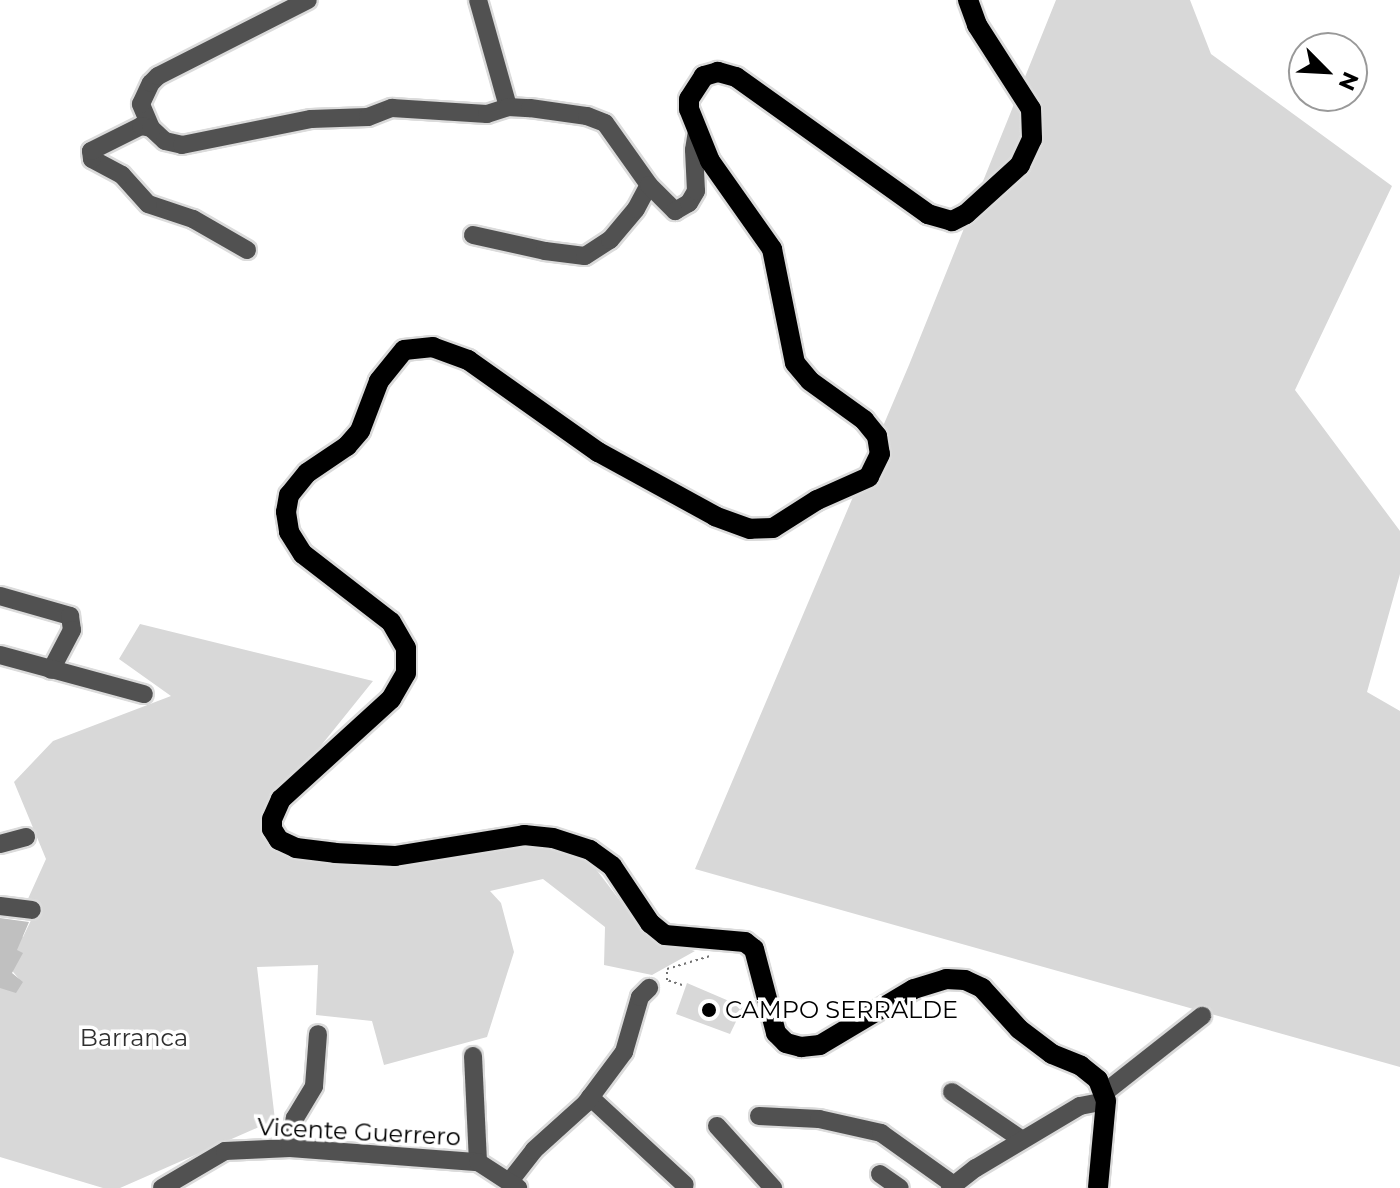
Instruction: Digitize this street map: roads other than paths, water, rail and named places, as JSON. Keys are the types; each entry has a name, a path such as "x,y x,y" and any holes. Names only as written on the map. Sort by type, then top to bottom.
{"main road":[{"path":"968,0 977,25 1024,95 1033,123 1032,139 1020,165 959,219 944,221 928,214 745,81 727,73 704,76 693,91 689,109 710,161 772,249 795,363 810,381 873,428 880,444 874,470 861,483 823,497 781,524 764,530 750,529 715,516 598,452 468,360 433,347 404,350 379,381 360,431 347,446 307,473 289,495 286,512 289,532 303,554 391,622 402,636 406,648 406,673 391,699 281,799 272,819 272,829 279,840 296,848 335,853 395,856 524,835 553,838 590,850 612,866 650,923 665,935 745,942 754,949 776,1033 786,1043 801,1047 820,1045 914,989 946,979 965,980 982,988 1019,1029 1052,1054 1089,1073 1105,1097 1098,1188"}],"street":[{"path":"308,0 158,76 141,104 151,128 165,141 182,145 298,121 368,117 392,108 487,114 508,107 587,116 605,123 649,185 670,210 678,211 689,203 697,183 694,150 697,131"},
{"path":"478,0 508,107"},
{"path":"151,128 136,128 119,139 97,146 90,157 122,175 148,204 193,219 247,250"},
{"path":"473,235 545,251 585,256 610,240 636,209 649,185"},
{"path":"0,596 70,616 72,630 51,670"},
{"path":"0,655 144,694"},
{"path":"0,844 26,837"},
{"path":"0,906 32,910"},
{"name":"Vicente Guerrero","path":"162,1188 225,1151 290,1148 478,1162 514,1184 534,1150 590,1097 624,1052 640,997 649,988"},
{"path":"759,1116 819,1119 881,1133 952,1186 1021,1139 1080,1106 1105,1097 1202,1016"},
{"path":"290,1148 295,1118 314,1086 318,1034"},
{"path":"473,1056 478,1162"},
{"path":"952,1092 1021,1139"},
{"path":"590,1097 685,1185"},
{"path":"717,1126 773,1188"},
{"path":"880,1174 900,1188"}],"place":[{"name":"CAMPO SERRALDE","path":"709,1010"}],"park label":[{"name":"Barranca","path":"134,1038"}]}
